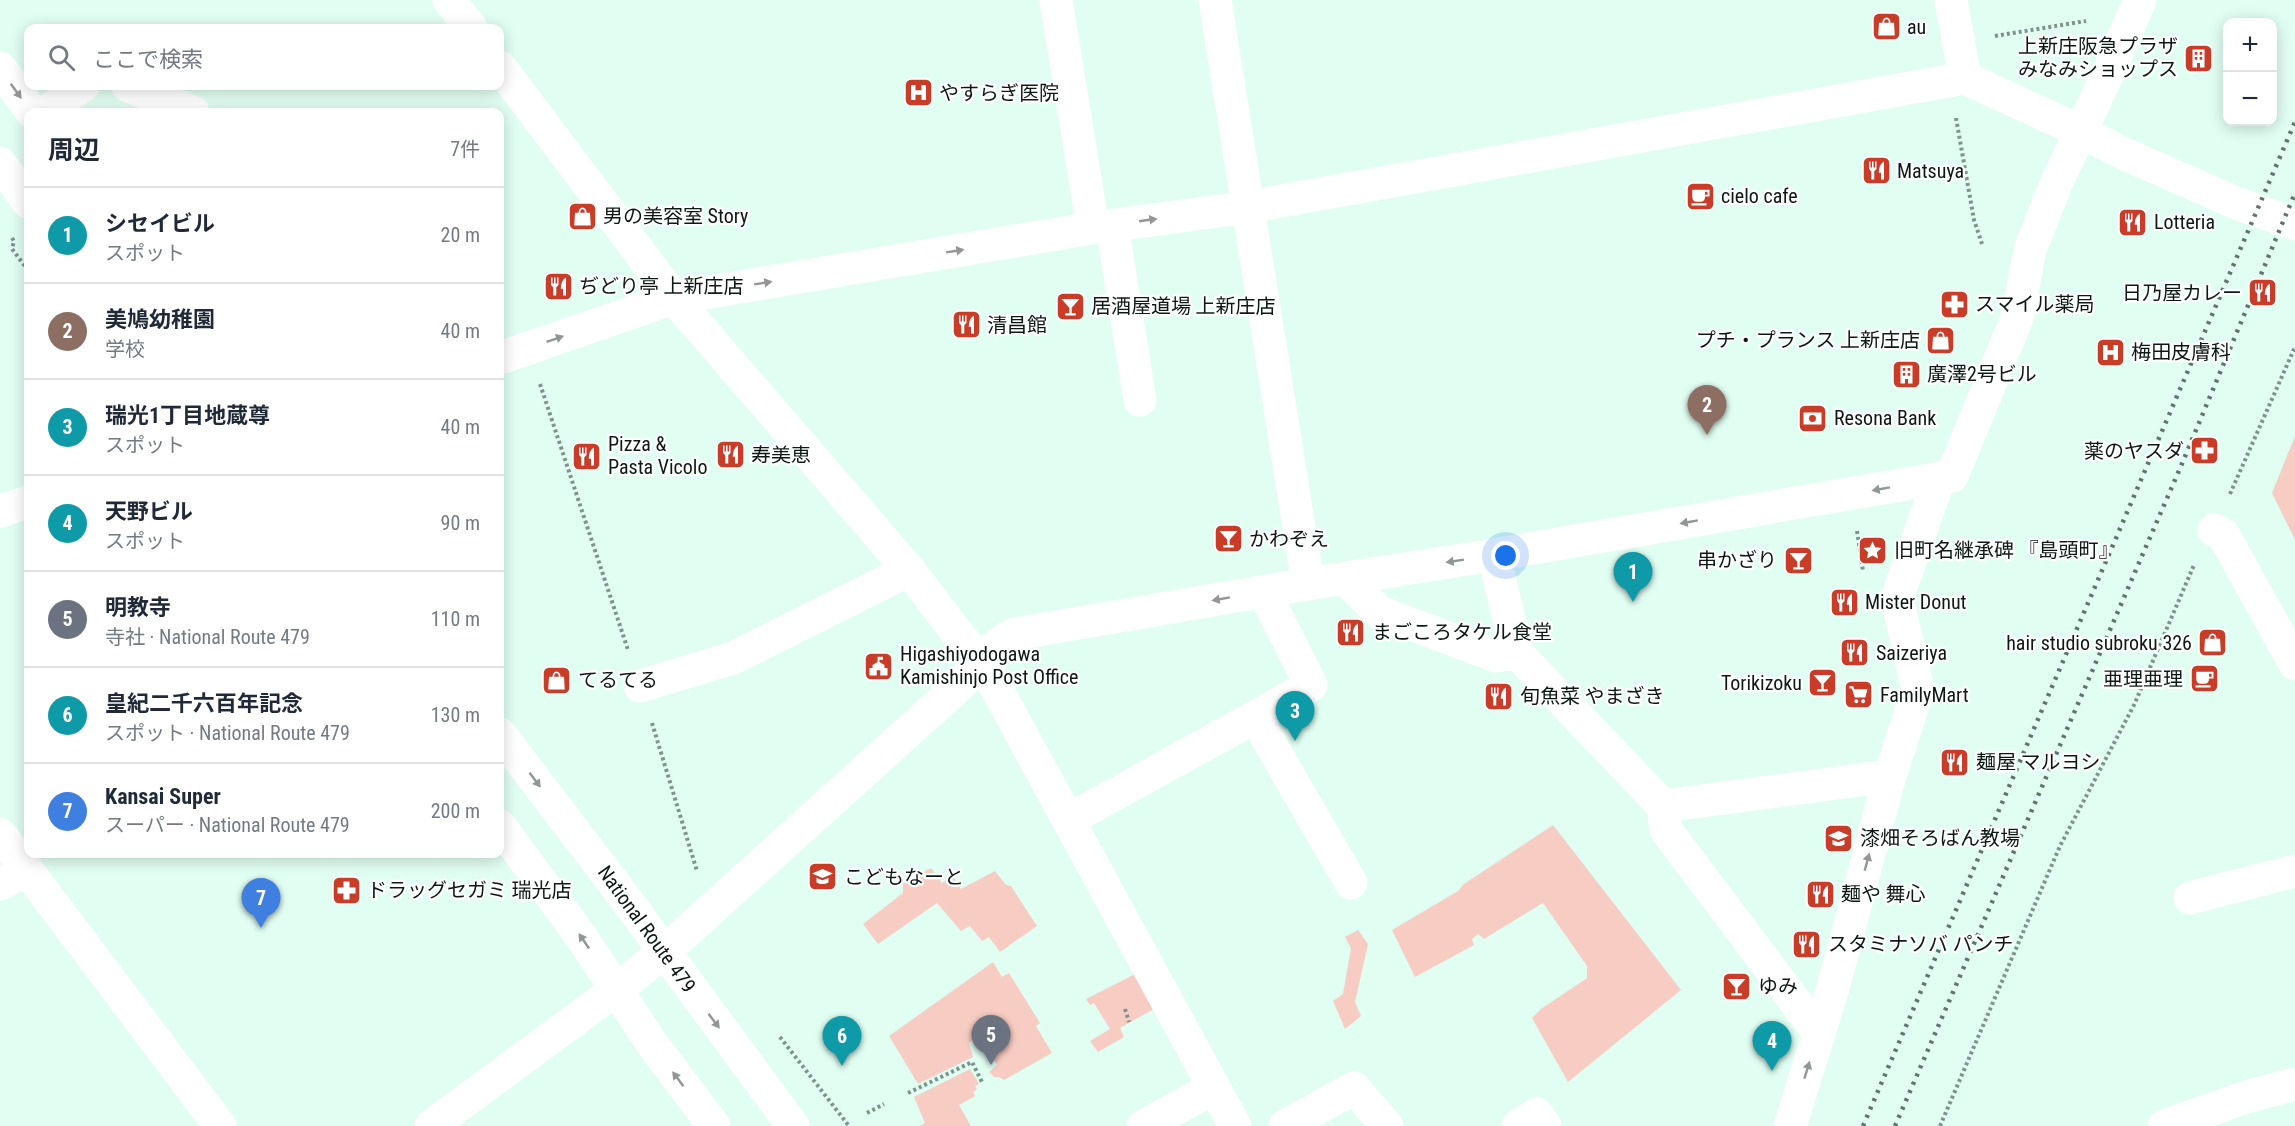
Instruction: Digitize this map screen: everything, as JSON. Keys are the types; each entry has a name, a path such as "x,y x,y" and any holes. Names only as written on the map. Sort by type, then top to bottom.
{"main road":[{"path":"449,0 468,24"},
{"path":"1056,0 1140,400"},
{"path":"1215,0 1308,584"},
{"path":"1951,0 1965,78"},
{"path":"431,1126 664,952 962,683 1000,641 1014,634 1494,555 1952,476 2017,318 2030,250 2056,184 2140,0"},
{"path":"0,68 29,108"},
{"path":"504,71 674,298 909,570 961,638 981,660 1235,1126"},
{"path":"504,356 674,298 1102,227 1248,207 1965,78 2120,152 2241,205 2295,224"},
{"path":"51,108 77,90"},
{"path":"138,90 183,108"},
{"path":"0,163 24,196"},
{"path":"1791,1126 1831,995 1890,776 1918,690 1897,598 1939,479"},
{"path":"0,511 24,503"},
{"path":"2214,530 2223,534 2295,664"},
{"path":"1494,555 1517,652 1663,806 1666,830 1818,1032"},
{"path":"640,686 733,658 909,570"},
{"path":"1345,578 1379,612 1496,656 1517,652"},
{"path":"1068,820 1311,685 1264,592"},
{"path":"1255,717 1351,883"},
{"name":"National Route 479","path":"504,739 793,1126"},
{"path":"1663,806 1890,776"},
{"path":"504,831 580,935 653,1045 714,1126"},
{"path":"0,834 13,877 220,1126"},
{"path":"2190,898 2295,871"},
{"path":"2164,1126 2246,1097 2295,1084"},
{"path":"1143,1126 1214,1088"},
{"path":"1285,1126 1354,1088 1387,1126"},
{"path":"1518,1126 1537,1114 1545,1126"}],"path":[{"path":"1992,37 2086,21"},
{"path":"1955,117 1974,220 1982,244"},
{"path":"7,232 14,241 12,249 24,265"},
{"path":"1940,1126 2060,846 2134,705 2202,546 2214,530 2295,347"},
{"path":"538,378 640,686 700,880"},
{"path":"1857,530 1864,574"},
{"path":"908,1093 972,1062 982,1084"},
{"path":"867,1113 884,1104"}],"shaded area":[{"path":"2295,436 2295,540 2272,493"},
{"path":"1553,825 1681,990 1568,1082 1532,1018 1541,1009 1587,978 1587,966 1543,903 1484,939 1478,934 1472,939 1474,945 1415,977 1392,930 1458,891 1464,884"},
{"path":"931,868 942,883 953,876 961,889 995,871 1006,885 1011,886 1037,926 1000,952 989,937 982,941 970,926 961,931 937,903 878,944 863,924 903,893 903,884"},
{"path":"1358,930 1368,944 1355,1002 1361,1016 1345,1029 1333,1001 1343,994 1351,948 1345,937"},
{"path":"993,962 1002,977 1009,973 1040,1023 1036,1026 1052,1053 1004,1080 994,1077 989,1072 997,1065 986,1046 976,1038 969,1043 973,1057 918,1084 889,1036"},
{"path":"1141,971 1159,1006 1120,1028 1124,1037 1098,1052 1090,1041 1110,1029 1094,1003 1090,1005 1086,999"},
{"path":"970,1069 979,1084 975,1086 977,1089 973,1092 975,1096 959,1105 971,1126 919,1126 925,1123 914,1097"}],"railway":[{"path":"1863,1126 2295,122"},
{"path":"1895,1126 2181,466 2295,193"}],"place":[{"name":"au","path":"1886,27"},
{"name":"上新庄阪急プラザ みなみショップス","path":"2199,58"},
{"name":"やすらぎ医院","path":"918,93"},
{"name":"Matsuya","path":"1876,171"},
{"name":"cielo cafe","path":"1700,196"},
{"name":"男の美容室 Story","path":"582,216"},
{"name":"Lotteria","path":"2133,222"},
{"name":"ぢどり亭 上新庄店","path":"558,286"},
{"name":"日乃屋カレー","path":"2263,293"},
{"name":"スマイル薬局","path":"1954,304"},
{"name":"居酒屋道場 上新庄店","path":"1070,306"},
{"name":"清昌館","path":"966,325"},
{"name":"プチ・プランス 上新庄店","path":"1941,340"},
{"name":"梅田皮膚科","path":"2110,352"},
{"name":"廣澤2号ビル","path":"1906,374"},
{"name":"Resona Bank","path":"1813,418"},
{"name":"美鳩幼稚園","path":"1707,435"},
{"name":"薬のヤスダ","path":"2205,451"},
{"name":"寿美恵","path":"730,455"},
{"name":"Pizza & Pasta Vicolo","path":"587,456"},
{"name":"かわぞえ","path":"1228,539"},
{"name":"旧町名継承碑 『島頭町』","path":"1873,550"},
{"name":"串かざり","path":"1798,560"},
{"name":"シセイビル","path":"1633,602"},
{"name":"Mister Donut","path":"1844,602"},
{"name":"まごころタケル食堂","path":"1351,632"},
{"name":"hair studio subroku 326","path":"2213,643"},
{"name":"Saizeriya","path":"1855,653"},
{"name":"Higashiyodogawa Kamishinjo Post Office","path":"879,666"},
{"name":"亜理亜理","path":"2204,679"},
{"name":"てるてる","path":"557,680"},
{"name":"Torikizoku","path":"1823,683"},
{"name":"FamilyMart","path":"1859,695"},
{"name":"旬魚菜 やまざき","path":"1499,696"},
{"name":"瑞光1丁目地蔵尊","path":"1295,741"},
{"name":"麺屋 マルヨシ","path":"1955,762"},
{"name":"漆畑そろばん教場","path":"1839,838"},
{"name":"こどもなーと","path":"823,877"},
{"name":"ドラッグセガミ 瑞光店","path":"346,890"},
{"name":"麺や 舞心","path":"1820,894"},
{"name":"Kansai Super","path":"261,928"},
{"name":"スタミナソバ パンチ","path":"1807,944"},
{"name":"ゆみ","path":"1737,986"},
{"name":"明教寺","path":"991,1065"},
{"name":"皇紀二千六百年記念","path":"842,1066"},
{"name":"天野ビル","path":"1772,1071"}]}
